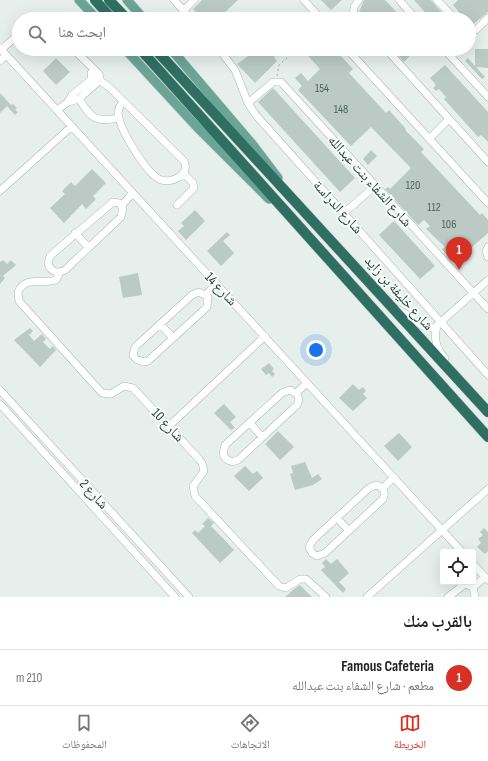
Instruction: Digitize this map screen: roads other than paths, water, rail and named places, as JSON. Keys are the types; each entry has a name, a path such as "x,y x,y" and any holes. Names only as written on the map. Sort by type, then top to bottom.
{"highway":[{"path":"95,0 106,12"},
{"path":"109,0 120,12"},
{"name":"شارع خليفة بن زايد","path":"146,56 488,437"},
{"name":"شارع خليفة بن زايد","path":"161,56 395,309 488,412"}],"main road":[{"path":"79,0 90,12"},
{"path":"127,0 138,12"},
{"name":"شارع خليفة بن زايد","path":"132,56 246,176 297,223"},
{"name":"شارع خليفة بن زايد","path":"177,56 253,145 289,194"}],"street":[{"path":"174,0 184,11 194,0"},
{"path":"304,0 315,12"},
{"path":"353,12 354,7 359,0"},
{"path":"399,0 410,12"},
{"path":"437,0 448,12"},
{"path":"443,6 449,0"},
{"path":"476,30 488,18"},
{"path":"0,61 3,51 12,41"},
{"name":"شارع 14","path":"3,51 459,549"},
{"path":"75,56 93,76 100,80 123,101 184,161 186,167 183,173 176,179 169,181 157,178 138,157 119,118 119,106 123,101"},
{"path":"80,56 99,74 100,80"},
{"name":"شارع الدراسة","path":"224,56 235,70 248,103 258,118 344,214 439,325 488,375"},
{"path":"353,56 488,203"},
{"path":"392,56 488,162"},
{"path":"450,56 488,98"},
{"path":"68,102 72,95 91,80 93,76"},
{"path":"57,110 68,102 79,99 100,80"},
{"name":"شارع الشفاء بنت عبدالله","path":"248,103 276,81 283,85 488,309"},
{"path":"79,99 94,119 100,120 119,118"},
{"path":"429,139 449,119"},
{"path":"0,191 72,126"},
{"path":"177,205 194,188 193,183 183,173"},
{"path":"344,214 375,186"},
{"path":"122,205 133,193"},
{"path":"116,202 122,205 124,211 122,217 88,248 60,272 55,272 50,269 48,264 49,259 75,234 110,203 116,202"},
{"path":"75,234 88,248"},
{"path":"488,247 486,251 488,257"},
{"name":"شارع 10","path":"60,272 58,278 51,281 35,281 25,283 18,292 19,301 102,393 108,394 121,387 130,386 169,426 202,463 203,473 192,488 195,496 279,586 286,588 300,579 306,579 326,597"},
{"path":"451,372 450,365 441,354 437,346 435,335 439,325 488,280"},
{"path":"206,294 217,284"},
{"path":"195,292 202,292 206,294 209,300 207,307 148,361 140,362 136,359 133,355 135,347 195,292"},
{"path":"395,309 403,312 424,327 439,325"},
{"path":"160,324 173,338"},
{"path":"169,426 265,336"},
{"path":"296,393 307,383"},
{"name":"شارع 2","path":"0,390 189,597"},
{"path":"290,390 296,393 299,400 297,405 238,460 232,462 227,459 223,451 225,446 285,391 290,390"},
{"name":"شارع 2","path":"0,404 175,597"},
{"path":"250,423 262,437"},
{"path":"383,488 394,477"},
{"path":"376,485 383,488 385,492 383,500 323,555 317,556 312,553 309,547 311,542 337,518 372,486 376,485"},
{"path":"367,597 488,489"},
{"path":"337,518 348,531"},
{"path":"473,587 486,579 476,567"},
{"path":"448,597 461,585 469,584 473,587 476,593 475,597"}],"place":[{"name":"Famous Cafeteria","path":"459,270"}]}
